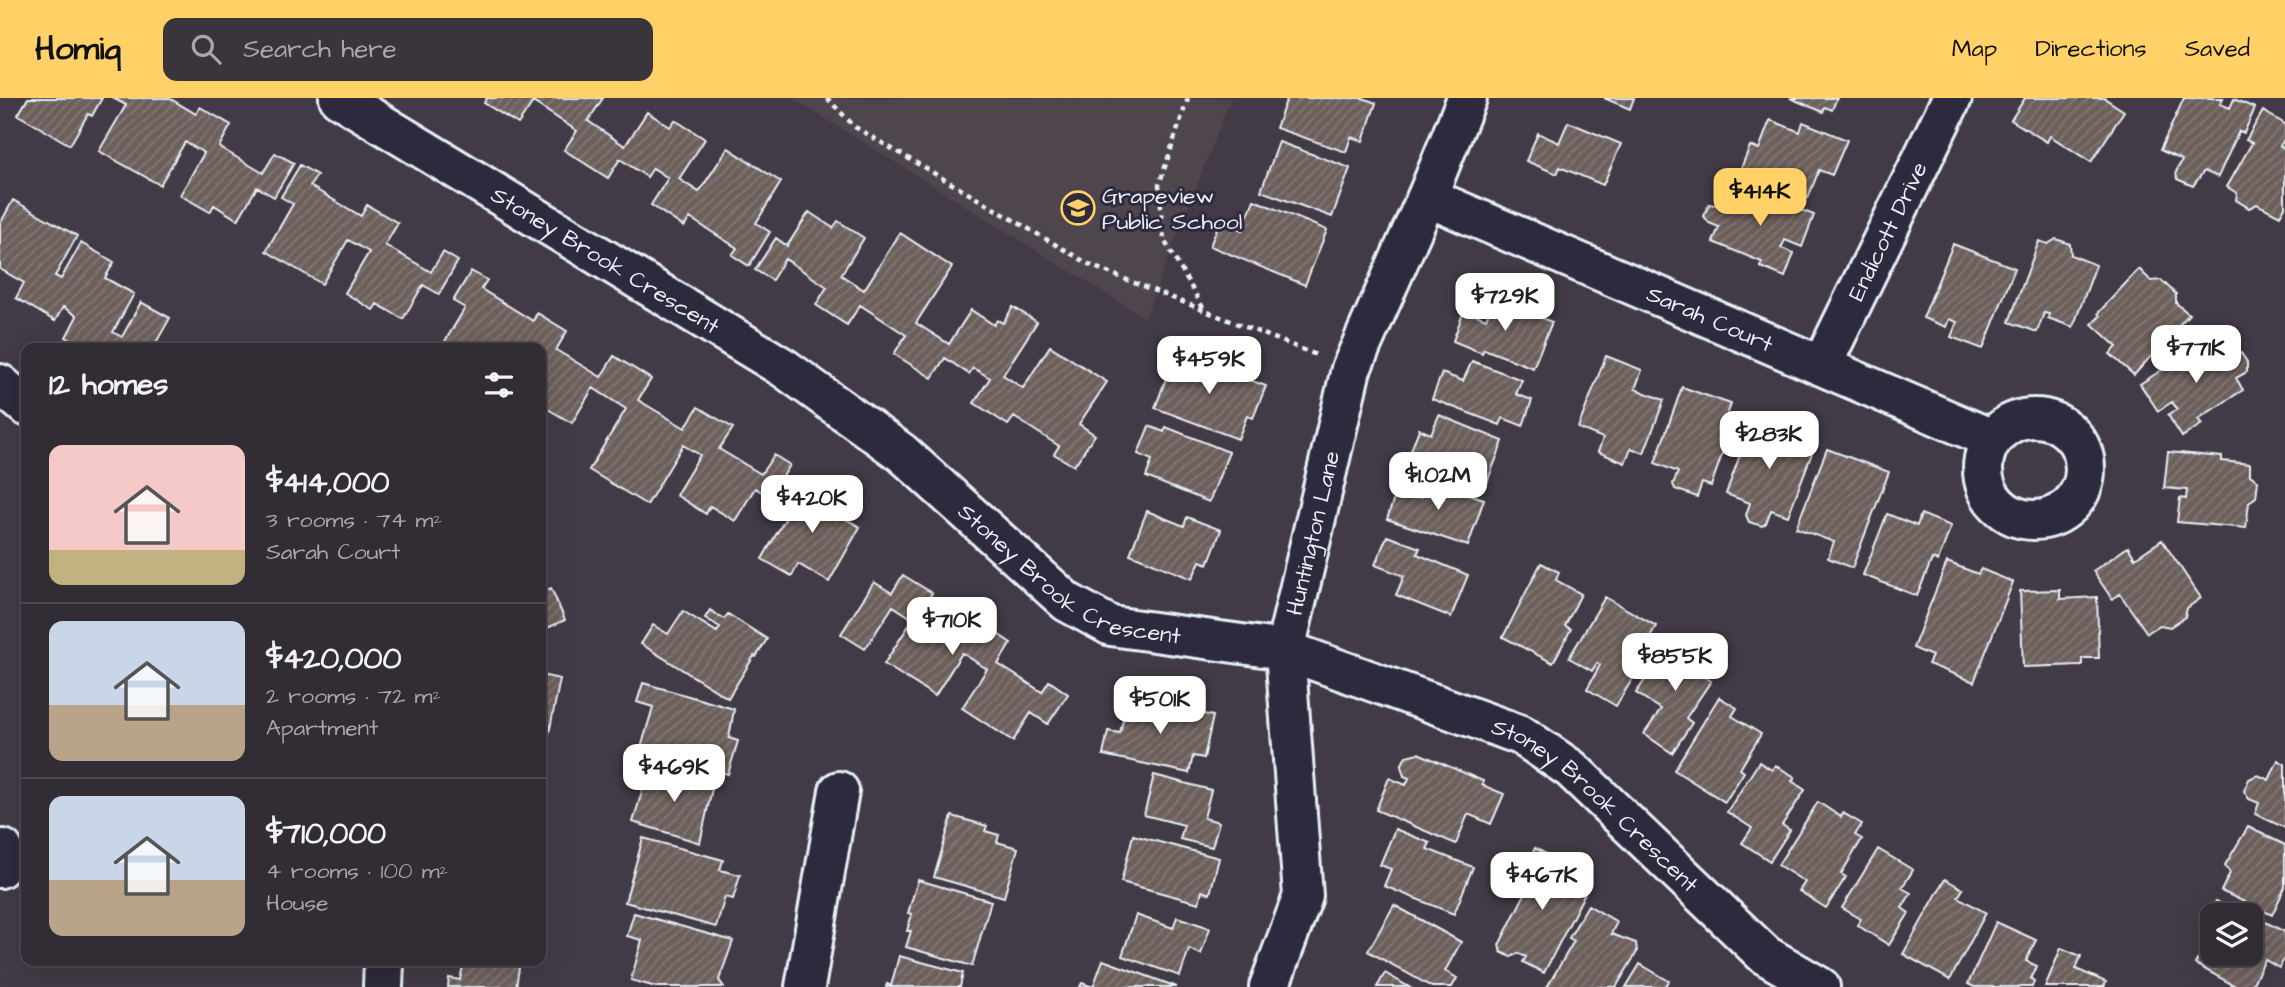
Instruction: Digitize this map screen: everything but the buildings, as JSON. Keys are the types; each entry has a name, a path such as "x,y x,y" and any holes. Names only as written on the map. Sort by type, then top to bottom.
{"street":[{"name":"Stoney Brook Crescent","path":"339,98 784,368 902,453 1067,602 1111,626 1285,650 1521,735 1571,769 1765,955 1820,987"},
{"name":"Huntington Lane","path":"1269,987 1303,896 1285,650 1352,369 1467,98"},
{"name":"Endicott Drive","path":"1822,365 1952,98"},
{"name":"Sarah Court","path":"1427,197 1992,439"},
{"path":"0,384 21,402"},
{"path":"805,987 839,791"},
{"path":"383,987 384,966"}],"path":[{"path":"827,98 855,127 1092,266 1352,369"},
{"path":"1188,98 1159,185 1164,240 1206,312"}],"shaded area":[{"name":"Grapeview Public School","path":"792,98 1231,98 1145,318"}],"place":[{"name":"Grapeview Public School","path":"1078,208"}]}
